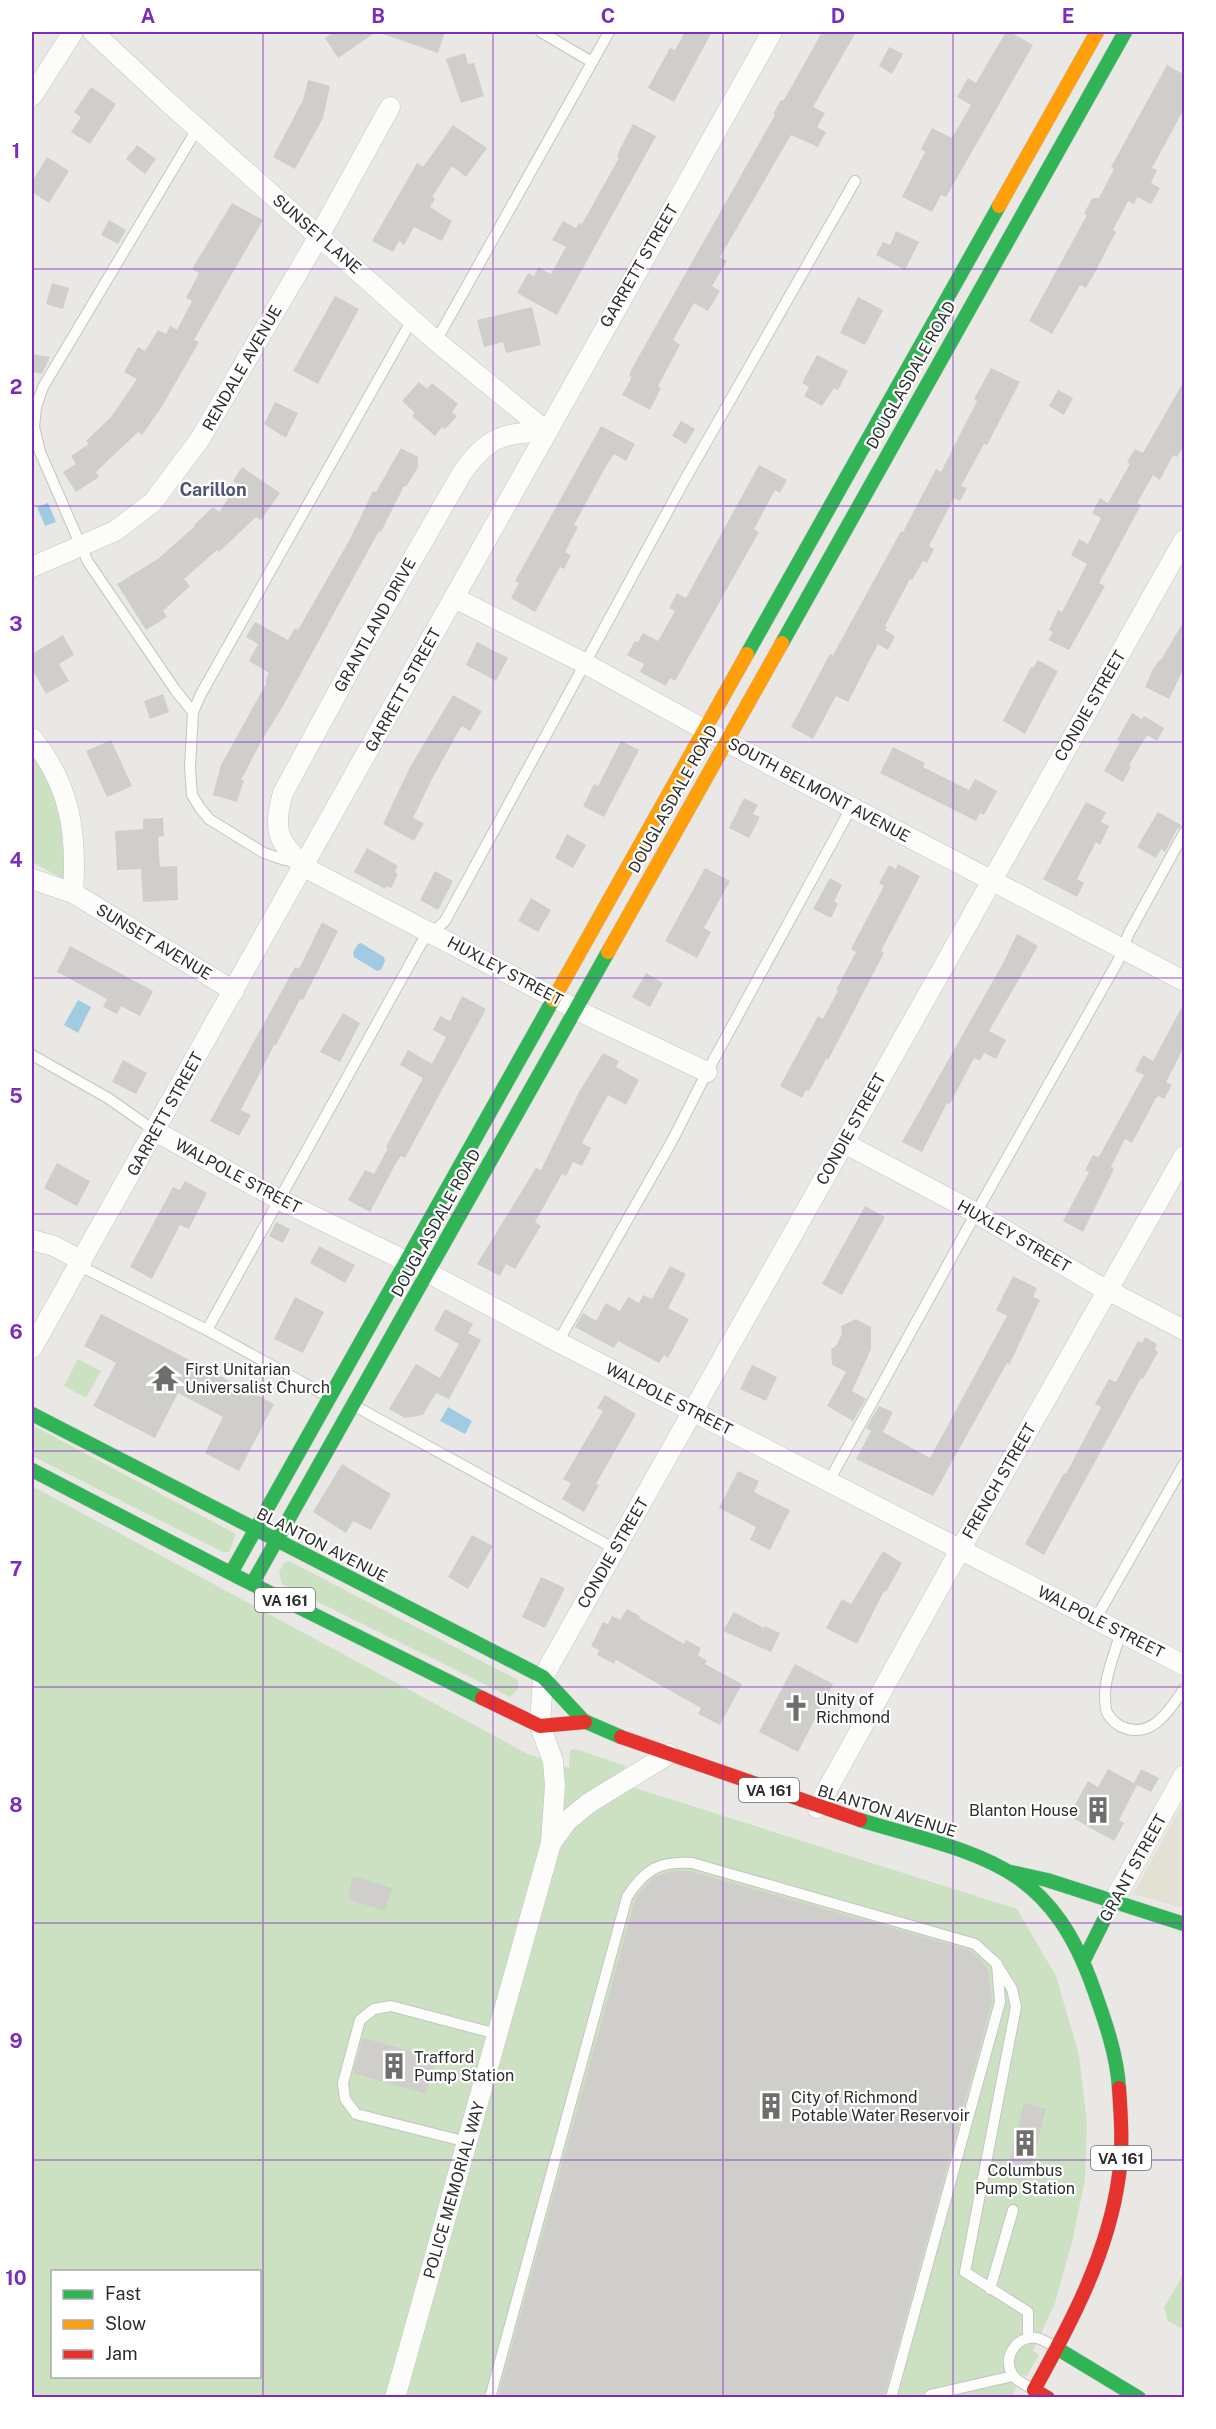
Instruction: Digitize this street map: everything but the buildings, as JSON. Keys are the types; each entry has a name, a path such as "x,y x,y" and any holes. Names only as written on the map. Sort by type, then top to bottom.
{"street":[{"path":"32,96 73,32"},
{"name":"SUNSET LANE","path":"93,32 197,129 436,341 546,431"},
{"name":"GARRETT STREET","path":"34,1338 81,1263 234,991 301,864 455,598 546,431 772,32"},
{"name":"DOUGLASDALE ROAD","path":"231,1573 1097,32"},
{"name":"DOUGLASDALE ROAD","path":"252,1584 1125,32"},
{"name":"RENDALE AVENUE","path":"32,567 115,531 153,502 200,439 319,236 390,107"},
{"name":"GRANTLAND DRIVE","path":"301,864 289,853 279,834 276,815 283,793 424,537 475,454 494,439 524,432 546,431"},
{"name":"CONDIE STREET","path":"540,1726 543,1677 1185,540"},
{"name":"SOUTH BELMONT AVENUE","path":"455,598 586,664 851,808 1185,981"},
{"path":"32,738 49,764 65,799 71,820 76,855 73,893"},
{"name":"HUXLEY STREET","path":"301,864 575,1009 707,1072"},
{"name":"SUNSET AVENUE","path":"32,879 73,893 234,991"},
{"name":"WALPOLE STREET","path":"155,1131 280,1200 406,1261 558,1342 1185,1665"},
{"name":"HUXLEY STREET","path":"844,1143 976,1213 1108,1291 1185,1330"},
{"name":"FRENCH STREET","path":"817,1808 960,1550 1185,1156"},
{"path":"32,1240 54,1246 81,1263"},
{"name":"BLANTON AVENUE","path":"32,1414 543,1677 585,1722"},
{"name":"VA 161","path":"32,1470 252,1584 540,1726"},
{"name":"BLANTON AVENUE","path":"540,1726 585,1722 817,1808 968,1852 1011,1872 1047,1880 1185,1924"},
{"name":"POLICE MEMORIAL WAY","path":"395,2397 551,1843 555,1777 553,1761 540,1726"},
{"name":"POLICE MEMORIAL WAY","path":"551,1843 567,1821 589,1803 669,1754"},
{"name":"GRANT STREET","path":"1083,1962 1113,1902 1185,1775"},
{"name":"BLANTON AVENUE","path":"1011,1872 1042,1896 1054,1910 1083,1962 1096,1994 1113,2056 1120,2103 1122,2150 1119,2183 1111,2220 1090,2279 1036,2395"},
{"path":"1058,2349 1139,2397"}],"lane":[{"path":"541,32 592,62"},
{"path":"436,341 609,32"},
{"path":"193,712 176,691 88,562 40,452 34,427 36,407 43,387 197,129"},
{"path":"207,1330 422,942 446,921 682,483 855,181"},
{"path":"301,864 264,853 209,819 200,808 192,795 190,768 193,712 412,318"},
{"path":"558,1342 672,1142 707,1072 851,808"},
{"path":"829,1481 976,1213 1118,962 1129,933 1185,833"},
{"path":"32,1055 108,1098 155,1131"},
{"path":"81,1263 330,1397"},
{"path":"353,1405 615,1549"},
{"path":"1095,1620 1185,1464"},
{"path":"1121,1632 1106,1685 1106,1712 1116,1724 1129,1730 1143,1731 1164,1718 1185,1689"},
{"path":"490,2397 627,1897 638,1880 653,1868 671,1862 692,1863 975,1944 997,1964 1012,1989 1016,2007 965,2272 1028,2312 1028,2338"},
{"path":"891,2397 1000,2002 997,1964"},
{"path":"467,2142 356,2114 345,2099 343,2083 360,2020 374,2008 391,2006 497,2034"},
{"path":"990,2289 1012,2210"},
{"path":"1036,2395 1013,2376 1010,2368 1010,2353 1014,2346 1028,2338 1037,2338 1058,2349"},
{"path":"929,2397 1013,2376"}],"shaded area":[{"path":"1184,1802 1184,1908 1133,1894"}],"green space":[{"path":"32,748 61,805 67,881 32,862"},
{"path":"78,1359 101,1371 86,1398 64,1386"},
{"path":"32,1425 236,1534 229,1552 223,1552 32,1456"},
{"path":"32,1486 528,1754 569,1768 570,1750 576,1749 625,1766 626,1769 610,1780 1017,1909 1056,1976 1079,2055 1087,2123 1085,2180 1072,2242 1055,2303 1033,2351 1039,2355 1027,2376 1022,2375 1013,2395 1017,2397 32,2397"},
{"path":"289,1561 518,1680 518,1689 510,1697 282,1584 279,1572 284,1563"},
{"path":"1184,2273 1184,2330 1168,2321 1164,2308"}],"water":[{"path":"48,503 56,522 45,526 37,507"},
{"path":"361,943 384,957 385,961 381,970 377,971 354,957 353,952"},
{"path":"78,1000 91,1007 78,1033 64,1025"},
{"path":"448,1407 472,1421 465,1434 440,1421"}],"traffic: fast":[{"path":"782,643 1125,32"},
{"path":"747,654 999,206"},
{"path":"252,1584 608,952"},
{"path":"231,1573 553,1000"},
{"path":"32,1414 543,1677 584,1721 621,1737"},
{"path":"32,1470 242,1579 482,1698"},
{"path":"860,1820 974,1855 1004,1869 1031,1888 1055,1913 1076,1947 1106,2026 1116,2063 1119,2088"},
{"path":"1011,1872 1047,1880 1184,1924"},
{"path":"1083,1962 1113,1902"},
{"path":"1058,2349 1139,2398"}],"traffic: slow":[{"path":"999,206 1097,32"},
{"path":"608,952 782,643"},
{"path":"553,1000 747,654"}],"traffic: jam":[{"path":"482,1698 540,1726 585,1722"},
{"path":"621,1737 860,1820"},
{"path":"1048,2398 1034,2390 1087,2286 1107,2232 1114,2204 1121,2153 1119,2088"}],"place":[{"name":"First Unitarian Universalist Church","path":"165,1378"},
{"name":"Unity of Richmond","path":"796,1708"},
{"name":"Blanton House","path":"1098,1810"},
{"name":"Trafford Pump Station","path":"394,2066"},
{"name":"City of Richmond Potable Water Reservoir","path":"771,2106"},
{"name":"Columbus Pump Station","path":"1025,2143"}],"district":[{"name":"Carillon","path":"213,489"}]}
